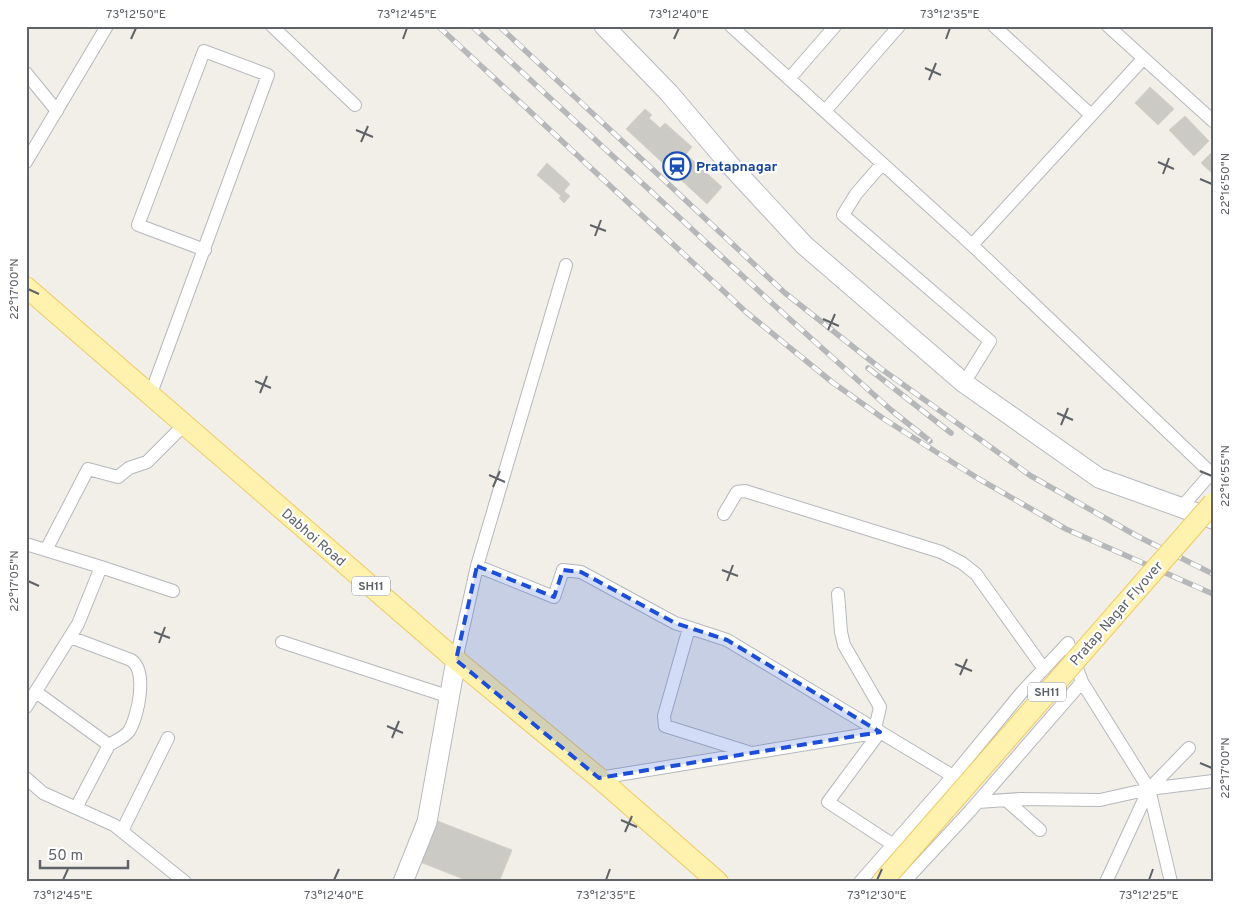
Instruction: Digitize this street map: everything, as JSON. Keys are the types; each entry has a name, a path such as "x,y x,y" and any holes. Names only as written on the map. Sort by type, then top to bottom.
{"main road":[{"name":"Dabhoi Road","path":"26,287 456,660 599,778 706,878"},
{"name":"Pratap Nagar Flyover","path":"882,882 1212,514"}],"street":[{"path":"26,162 107,26"},
{"path":"272,26 355,105"},
{"path":"604,26 669,93 730,165 804,245 964,383 1099,478 1181,508 1212,514"},
{"path":"731,26 972,245 1212,472 1181,508"},
{"path":"789,79 835,26"},
{"path":"824,112 899,26"},
{"path":"994,26 1091,115"},
{"path":"1108,26 1213,121"},
{"path":"150,396 205,250 268,75 204,51 138,225 205,250"},
{"path":"972,245 1143,59"},
{"path":"26,73 57,111"},
{"path":"882,164 856,194 843,215 990,341 964,383"},
{"path":"404,882 426,822 447,696 477,566 566,265"},
{"path":"46,550 88,469 118,477 129,468 147,462 184,425"},
{"path":"724,514 737,492 745,491 941,552 962,563 976,574 1044,669"},
{"path":"26,544 173,591"},
{"path":"477,566 554,597 563,570 581,572 676,623 727,640 953,776"},
{"path":"26,707 78,624 101,567"},
{"path":"838,594 840,632 844,646 880,707 878,730 828,802 892,844"},
{"path":"689,628 664,716 665,726 753,753"},
{"path":"70,637 131,660 140,671 139,704 128,732 109,745 76,808"},
{"path":"282,642 447,696"},
{"path":"860,882 953,776 1022,692 1068,643 1082,682 1149,789 1171,882"},
{"path":"904,882 978,802 1082,682"},
{"path":"36,692 109,745"},
{"path":"599,778 878,730"},
{"path":"122,831 168,738"},
{"path":"1106,882 1149,789 1189,748"},
{"path":"26,778 43,793 114,825 185,882"},
{"path":"978,802 1006,800 1100,800 1149,789 1213,781"},
{"path":"1006,800 1040,830"}],"highlighted area":[{"path":"477,566 554,597 563,570 581,572 675,623 727,640 880,732 599,778 456,660"}],"building":[{"path":"1150,87 1174,109 1158,125 1135,103"},
{"name":"Pratapnagar","path":"645,109 652,115 649,118 660,128 665,123 692,147 686,154 722,187 707,204 626,129"},
{"path":"1185,116 1209,141 1194,156 1169,130"},
{"path":"1213,151 1213,174 1201,163"},
{"path":"547,163 570,184 564,191 570,196 564,203 559,198 561,196 537,175"},
{"path":"435,820 512,850 499,882 471,882 420,862"}],"railway":[{"path":"438,26 746,312 832,382 884,419 979,479 1066,529 1213,594"},
{"path":"472,26 774,305 891,410 930,441"},
{"path":"499,26 785,293 880,368 1031,476 1137,536 1213,574"},
{"path":"868,368 951,433"}],"place":[{"name":"Pratapnagar","path":"677,166"}]}
